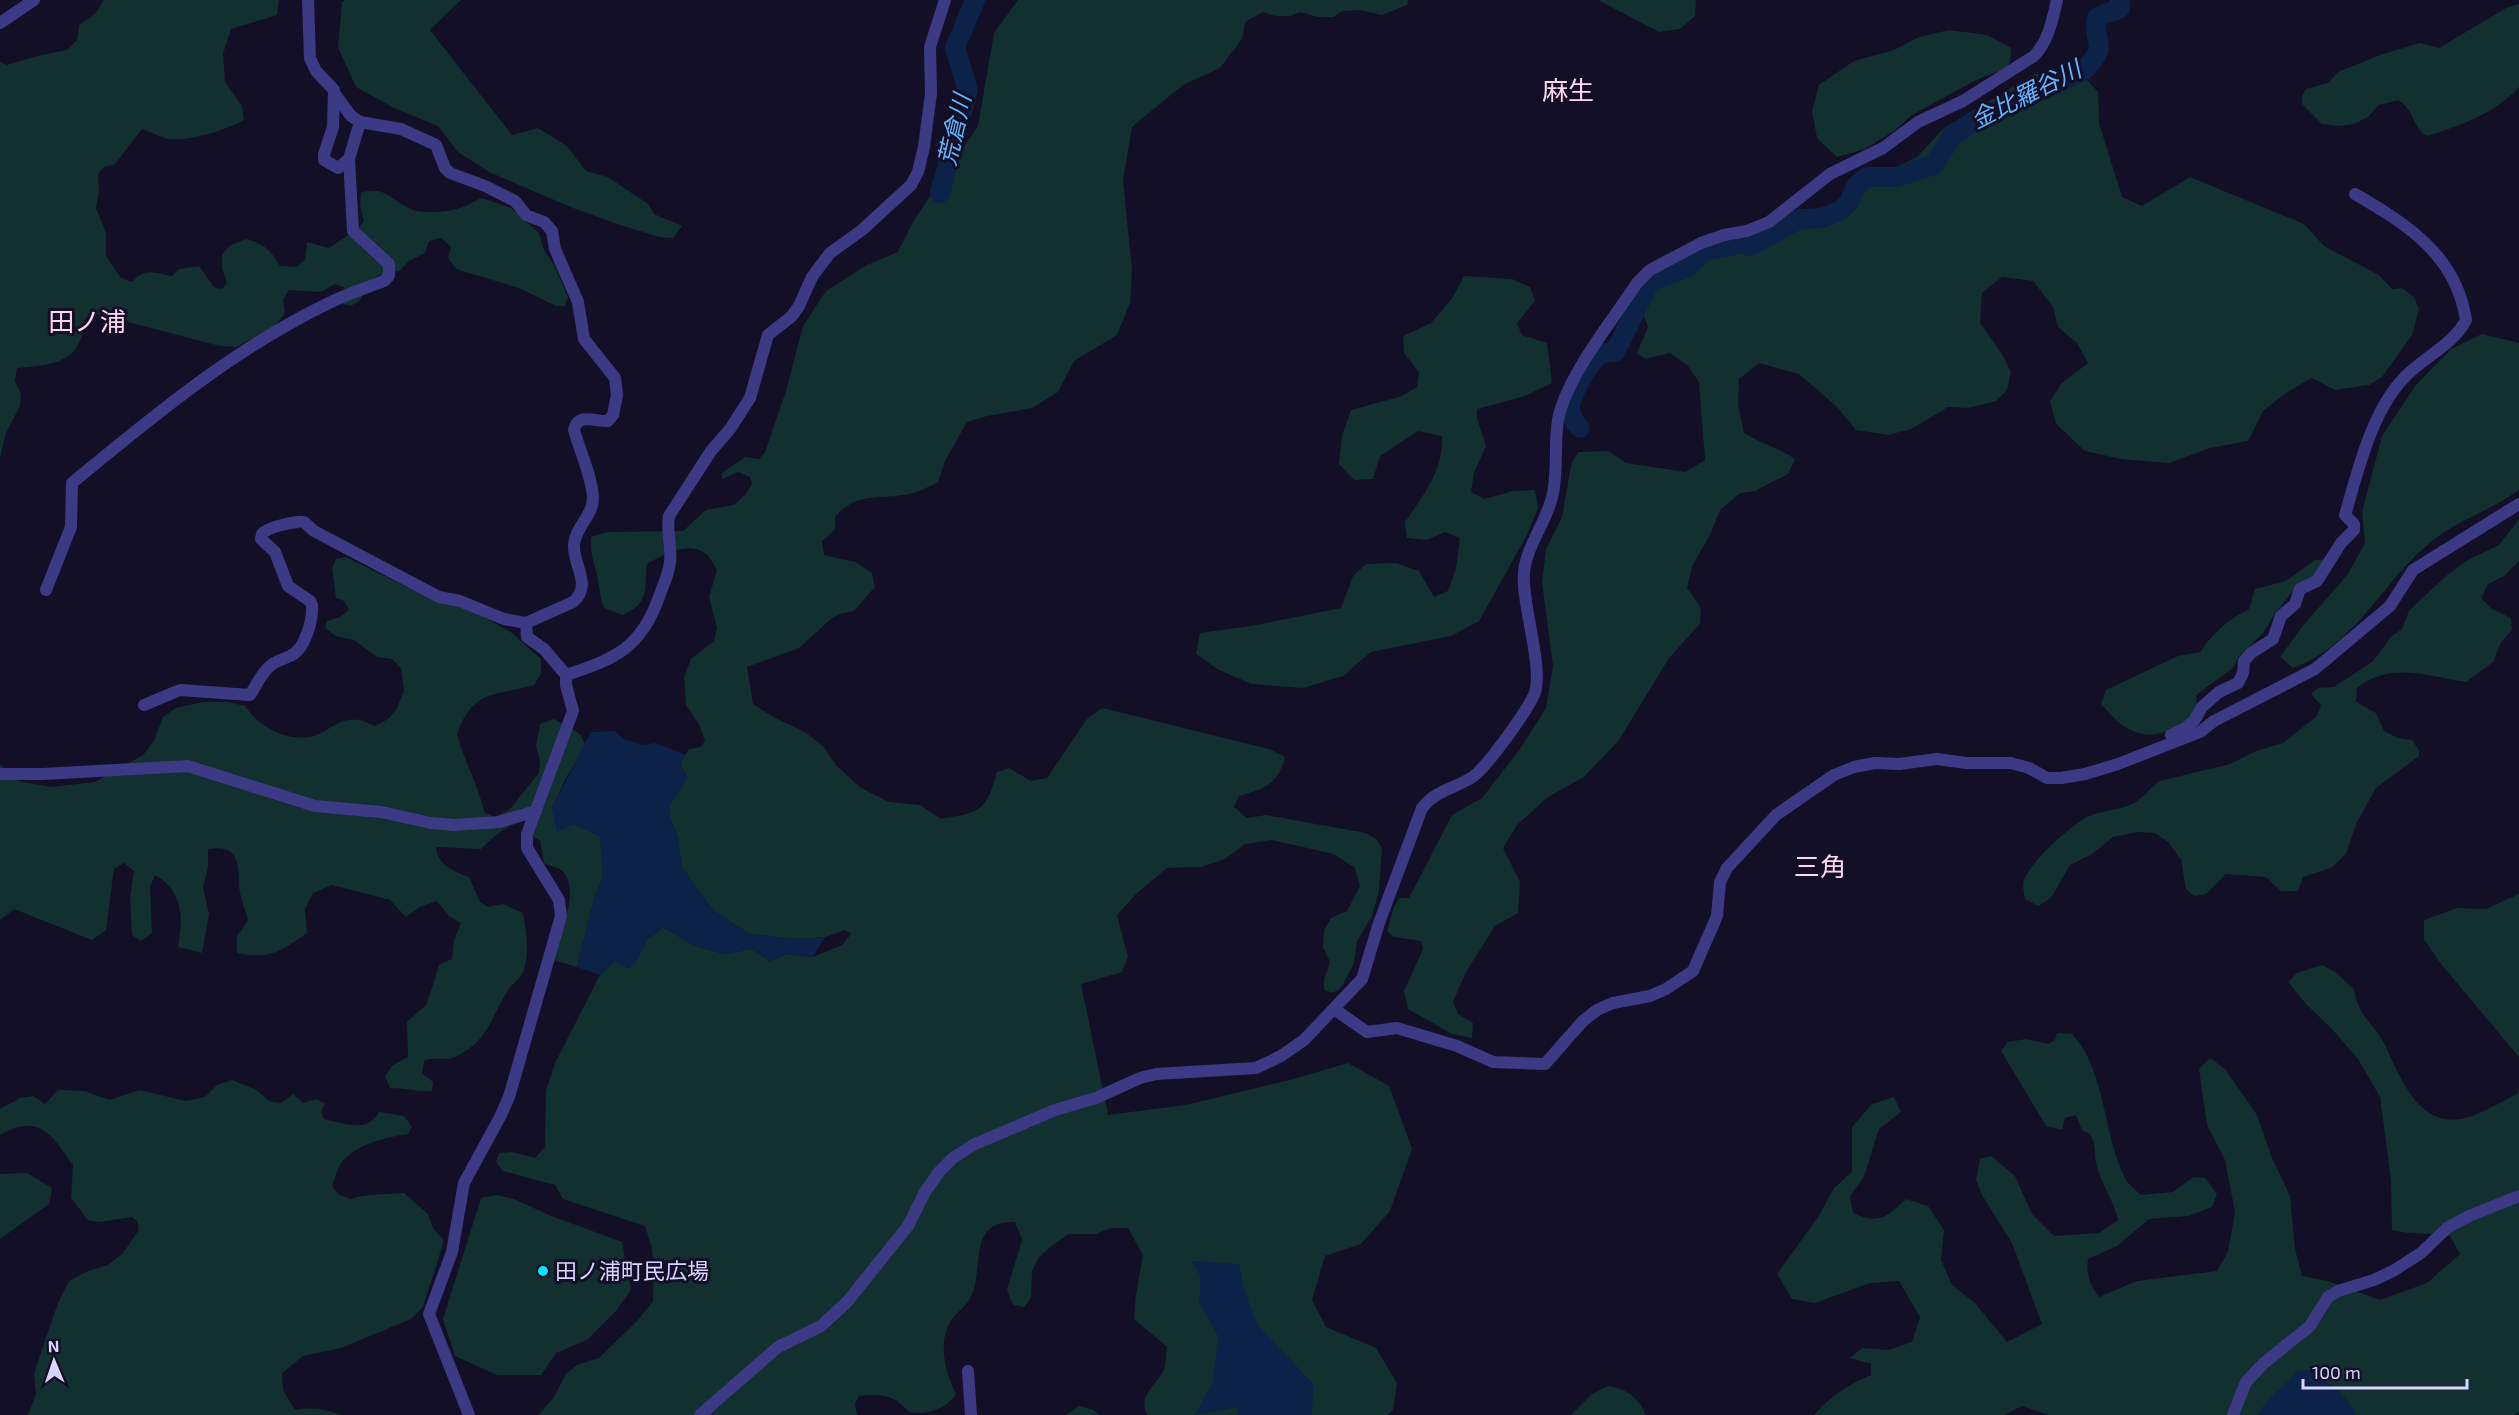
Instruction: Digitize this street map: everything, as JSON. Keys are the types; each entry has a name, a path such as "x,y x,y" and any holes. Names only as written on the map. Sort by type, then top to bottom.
{"street":[{"path":"0,23 34,0"},
{"path":"144,705 180,690 250,695 268,668 278,660 290,657 301,648 306,638 312,605 310,601 288,586 275,552 261,539 262,533 268,529 282,527 294,521 304,522 314,531 439,597 460,601 504,619 526,622 573,602 582,591 583,582 574,547 575,540 592,508 593,499 574,430 575,424 587,418 598,422 608,421 612,415 617,395 615,378 584,339 575,293 555,249 552,231 544,222 526,215 514,201 485,186 450,173 445,168 436,145 401,129 360,122 346,111 310,58 308,0"},
{"path":"566,675 614,657 641,635 652,618 669,571 671,548 669,516 711,451 730,429 750,398 768,335 792,316 812,278 830,253 862,230 911,185 918,172 924,147 931,93 930,47 945,0"},
{"path":"700,1415 778,1347 821,1326 847,1302 908,1226 925,1192 939,1172 953,1158 973,1145 1055,1110 1096,1098 1140,1078 1156,1074 1256,1068 1281,1056 1304,1040 1334,1009 1362,979 1379,923 1422,808 1428,800 1453,784 1471,778 1484,767 1535,693 1536,669 1524,575 1531,548 1553,493 1558,420 1569,385 1638,283 1650,270 1701,243 1724,235 1747,231 1768,222 1830,174 1883,148 1918,122 1963,101 2034,56 2043,47 2048,35 2057,0"},
{"path":"333,90 333,126 324,160 338,168 349,159"},
{"path":"46,590 71,527 72,483 129,435 218,370 330,302 384,281 389,276 389,264 353,231 349,159 360,122"},
{"path":"2128,760 2133,752 2189,725 2202,707 2219,692 2238,682 2243,673 2244,661 2251,653 2273,639 2282,616 2295,604 2300,589 2317,582 2341,543 2354,530 2354,524 2345,515 2361,460 2388,395 2405,377 2443,346 2466,320 2463,302 2456,283 2440,258 2396,218 2355,194"},
{"path":"1334,1009 1367,1032 1397,1028 1457,1046 1493,1062 1545,1064 1583,1021 1597,1010 1613,1003 1658,993 1693,971 1717,916 1720,882 1727,868 1776,815 1834,775 1854,767 1875,763 1899,764 1937,759 1966,763 2011,763 2029,768 2047,778 2061,778 2085,774 2128,760 2200,732 2214,721 2315,669 2390,606 2413,570 2519,504"},
{"path":"470,1415 429,1314 452,1252 464,1183 500,1117 508,1097 561,916 560,900 527,848 527,834 573,711 566,685 566,675 544,649 526,637 526,622"},
{"path":"0,774 55,774 188,766 315,806 381,812 431,823 454,825 499,822 536,811"},
{"path":"2233,1415 2246,1382 2264,1363 2310,1326 2328,1297 2338,1291 2374,1280 2393,1271 2421,1253 2447,1228 2469,1215 2519,1196"},
{"path":"968,1371 971,1415"}],"green space":[{"path":"104,0 279,0 277,15 231,29 223,54 225,82 242,106 244,120 208,134 178,139 170,139 142,129 114,165 105,166 98,174 99,191 96,208 106,233 106,256 121,278 132,282 142,274 150,272 172,276 179,269 199,266 214,287 222,289 227,283 222,268 222,255 229,246 246,239 266,248 280,266 296,267 305,260 307,242 329,248 359,228 364,221 360,206 361,193 377,191 409,208 422,212 456,209 482,198 511,208 539,233 543,248 554,265 568,297 565,306 556,306 519,288 456,269 448,258 451,247 441,238 429,241 425,253 409,261 399,271 379,275 372,280 360,300 351,306 343,304 344,287 335,284 321,292 289,290 283,300 285,313 274,327 236,347 220,346 93,313 86,318 78,345 64,359 55,363 17,368 15,381 21,394 20,406 6,433 0,458 0,62 7,65 67,50 77,40 79,25 95,14"},
{"path":"345,0 461,0 430,30 512,135 538,128 567,146 586,171 608,177 648,204 654,214 682,226 673,238 660,237 573,208 489,172 458,152 438,126 394,108 356,87 338,47 342,2"},
{"path":"1018,0 1408,0 1407,5 1382,15 1361,10 1342,11 1333,17 1318,17 1300,12 1291,16 1276,16 1263,12 1245,22 1242,39 1220,68 1183,85 1132,127 1123,180 1132,270 1130,303 1117,335 1074,361 1058,392 1032,408 967,422 945,461 938,482 913,493 871,498 852,503 835,517 835,530 822,541 824,555 855,562 872,573 875,587 854,611 832,618 799,648 747,667 753,704 777,719 805,732 823,746 836,765 861,788 889,802 920,805 941,819 973,812 980,808 989,795 997,772 1009,768 1031,781 1047,778 1087,719 1102,708 1269,749 1285,757 1274,780 1263,788 1239,796 1234,807 1247,818 1266,815 1366,833 1376,839 1382,848 1379,891 1372,916 1357,941 1354,963 1346,979 1340,989 1332,993 1324,990 1324,980 1330,962 1323,947 1324,931 1331,918 1347,911 1360,886 1355,868 1334,854 1272,840 1245,844 1225,859 1201,867 1167,868 1137,893 1117,915 1128,957 1122,972 1081,984 1108,1115 1185,1105 1290,1080 1348,1063 1389,1086 1412,1149 1390,1211 1361,1244 1325,1256 1312,1300 1326,1327 1376,1348 1397,1383 1393,1410 1387,1415 1147,1415 1145,1401 1165,1367 1167,1347 1134,1319 1143,1255 1128,1228 1111,1228 1096,1234 1069,1234 1054,1244 1039,1257 1032,1271 1031,1298 1024,1307 1013,1305 1007,1290 1022,1240 1015,1222 1000,1223 990,1228 984,1236 980,1246 971,1298 952,1319 945,1337 944,1356 956,1394 948,1404 936,1410 924,1413 910,1412 894,1399 871,1395 859,1396 855,1404 857,1415 538,1415 554,1397 566,1374 577,1365 599,1358 637,1321 653,1301 652,1249 645,1226 563,1199 555,1185 503,1171 496,1162 499,1153 512,1152 535,1158 545,1147 546,1091 555,1063 600,975 614,961 637,960 647,940 663,927 693,945 724,954 752,949 769,961 787,954 813,957 842,945 851,934 845,930 825,937 799,939 749,934 714,911 682,868 678,838 670,817 670,805 687,778 680,763 689,749 701,747 705,741 700,726 686,705 684,677 691,659 714,641 717,628 709,597 717,570 707,555 691,548 676,550 660,557 647,564 642,600 623,615 604,608 592,555 591,537 608,532 683,531 706,510 734,505 746,494 752,484 750,477 738,472 722,479 722,473 745,457 759,459 765,452 786,391 803,326 826,291 867,265 898,252 914,220 978,126 994,33"},
{"path":"1598,0 1696,0 1695,16 1680,29 1659,32"},
{"path":"2519,4 2519,87 2499,104 2477,118 2427,136 2419,129 2404,104 2398,100 2379,105 2368,117 2354,124 2338,126 2322,124 2302,104 2302,96 2306,89 2328,83 2338,72 2383,54 2420,43 2439,48 2506,8"},
{"path":"1949,30 1987,35 2011,48 2007,68 1976,80 1912,115 1894,131 1865,149 1837,157 1817,138 1812,111 1819,85 1854,61 1894,50 1919,37"},
{"path":"2034,74 2086,79 2098,92 2099,123 2122,197 2142,206 2190,177 2304,224 2324,246 2379,275 2392,289 2402,288 2414,297 2419,309 2412,335 2382,377 2369,385 2335,390 2312,378 2286,393 2263,411 2248,441 2210,448 2169,463 2121,459 2085,451 2056,424 2050,401 2062,383 2088,363 2077,343 2058,327 2053,307 2033,281 2002,277 1982,293 1980,323 2002,354 2011,372 2007,390 1996,401 1968,408 1948,407 1911,429 1888,435 1856,430 1837,407 1799,374 1759,363 1739,379 1738,404 1744,433 1795,459 1788,474 1755,491 1740,493 1720,510 1710,535 1692,566 1687,588 1701,608 1700,624 1669,658 1619,740 1584,777 1548,797 1517,825 1503,848 1520,882 1518,913 1495,926 1466,972 1453,1002 1458,1014 1473,1023 1472,1038 1452,1034 1408,1009 1404,991 1423,949 1421,941 1394,937 1387,931 1394,907 1399,898 1409,898 1452,815 1482,798 1520,749 1546,708 1553,666 1542,582 1546,549 1562,517 1571,465 1578,452 1608,451 1626,463 1685,472 1705,460 1699,382 1688,366 1670,353 1646,359 1637,353 1648,327 1641,309 1660,284 1686,274 1706,257 1741,248 1763,250 1869,180 1917,157 1944,128"},
{"path":"1464,276 1512,279 1530,287 1535,301 1517,323 1522,335 1547,343 1552,383 1525,396 1477,409 1477,418 1486,446 1474,473 1471,492 1484,499 1513,491 1535,490 1538,508 1527,535 1479,621 1451,636 1371,652 1343,676 1303,688 1252,684 1219,670 1196,654 1200,633 1251,626 1341,608 1353,576 1366,564 1396,563 1419,571 1434,597 1448,591 1456,568 1460,538 1445,532 1427,540 1407,538 1405,522 1436,471 1440,460 1442,436 1418,431 1380,456 1373,479 1354,480 1339,464 1342,436 1351,410 1402,396 1417,387 1419,372 1404,353 1403,336 1431,323 1453,297"},
{"path":"2482,334 2519,343 2519,490 2440,535 2403,569 2354,626 2336,643 2316,657 2293,668 2280,657 2301,628 2348,574 2365,543 2362,512 2382,436 2416,385 2451,349"},
{"path":"2519,519 2519,561 2504,576 2488,584 2481,598 2492,609 2511,618 2512,630 2501,642 2493,662 2466,682 2424,674 2396,673 2370,680 2357,688 2356,702 2376,713 2384,731 2398,738 2412,740 2419,750 2419,756 2376,788 2357,822 2346,854 2331,868 2303,877 2298,891 2281,891 2266,877 2226,874 2206,894 2194,896 2186,889 2181,860 2168,842 2155,833 2137,832 2113,837 2092,854 2070,865 2051,898 2038,906 2025,899 2023,882 2034,864 2061,836 2087,817 2132,804 2160,781 2230,764 2256,751 2283,743 2317,716 2321,705 2311,694 2318,688 2334,687 2372,662 2392,636 2402,629 2409,611 2416,604 2466,561 2499,545"},
{"path":"346,557 437,602 472,610 512,633 541,659 541,674 534,685 497,693 478,702 463,719 457,734 484,812 495,817 510,809 539,773 540,761 536,746 540,724 554,719 580,734 586,746 567,776 552,808 574,824 600,836 603,877 594,899 577,967 556,961 554,955 568,911 570,888 567,878 561,870 544,863 540,841 533,836 527,820 502,831 481,849 436,847 443,863 452,870 469,877 480,902 488,907 503,904 523,913 527,950 522,975 508,990 488,1028 475,1044 455,1057 424,1061 422,1073 433,1082 432,1091 390,1088 385,1076 393,1065 408,1057 407,1022 427,1004 439,965 452,959 454,940 461,923 449,916 437,901 420,907 406,917 390,900 332,885 313,893 305,909 307,933 275,952 258,955 237,953 237,936 248,921 240,893 236,860 228,850 220,848 208,849 208,867 203,887 209,914 202,953 178,947 181,925 179,906 172,889 155,875 150,887 152,933 141,941 132,935 130,898 134,871 124,863 114,869 106,930 92,940 14,909 0,920 0,764 19,781 51,787 95,782 143,755 154,741 163,717 176,708 203,702 228,702 245,706 258,721 275,732 304,738 314,736 348,720 359,720 375,726 388,719 396,710 404,691 401,668 392,659 377,657 354,640 336,636 325,628 327,621 340,617 349,610 344,601 336,598 332,569 336,559"},
{"path":"2315,560 2323,560 2323,565 2312,580 2297,586 2263,633 2239,656 2233,668 2196,695 2196,708 2180,724 2165,732 2143,734 2124,726 2101,704 2106,690 2178,656 2200,652 2222,627 2249,609 2255,589 2286,581"},
{"path":"2519,894 2519,1057 2441,964 2424,939 2424,920 2457,908 2486,909"},
{"path":"2322,965 2335,972 2354,989 2363,1014 2385,1045 2407,1089 2428,1112 2441,1118 2457,1120 2475,1115 2517,1094 2519,1089 2519,1412 2513,1415 2049,1415 2022,1406 2004,1415 1814,1415 1840,1392 1871,1375 1871,1364 1850,1358 1862,1348 1889,1350 1912,1342 1920,1317 1899,1281 1870,1283 1815,1303 1792,1299 1777,1274 1818,1217 1834,1188 1852,1172 1852,1127 1872,1104 1894,1097 1901,1112 1879,1129 1864,1177 1850,1196 1853,1213 1876,1219 1888,1215 1906,1199 1928,1206 1944,1230 1941,1260 1952,1285 1975,1303 2007,1342 2042,1324 2012,1243 1982,1195 1976,1180 1980,1159 1991,1156 2015,1176 2032,1214 2054,1236 2099,1233 2118,1220 2098,1170 2092,1138 2082,1130 2076,1115 2065,1118 2062,1130 2046,1126 2001,1051 2008,1042 2026,1039 2048,1044 2055,1040 2057,1033 2072,1034 2092,1066 2112,1142 2125,1178 2141,1195 2173,1192 2193,1177 2205,1178 2217,1194 2212,1207 2188,1216 2149,1219 2117,1246 2088,1259 2089,1279 2099,1297 2137,1281 2217,1271 2228,1252 2235,1212 2225,1160 2207,1125 2199,1069 2210,1058 2225,1069 2257,1115 2272,1158 2290,1196 2295,1249 2302,1276 2328,1281 2380,1300 2427,1283 2460,1254 2450,1236 2392,1230 2391,1180 2380,1097 2358,1059 2288,982 2297,973"},
{"path":"232,1080 255,1089 269,1101 281,1103 293,1094 303,1103 316,1099 325,1103 321,1112 324,1119 347,1124 368,1123 379,1112 404,1116 412,1127 408,1134 381,1139 347,1156 340,1165 332,1186 339,1195 351,1199 370,1195 404,1193 428,1214 433,1228 444,1241 423,1307 411,1319 341,1348 303,1356 282,1373 283,1390 295,1410 318,1409 342,1415 28,1415 36,1394 34,1375 40,1355 58,1303 69,1281 88,1271 108,1265 123,1253 139,1230 137,1221 132,1217 99,1222 88,1220 71,1198 73,1165 58,1144 51,1136 35,1126 13,1128 0,1135 0,1109 20,1098 33,1096 45,1104 58,1090 84,1091 110,1100 139,1090 186,1101 205,1097 217,1085"},
{"path":"27,1173 52,1188 49,1204 0,1239 0,1174"},
{"name":"田ノ浦町民広場","path":"497,1195 514,1199 549,1215 622,1242 631,1290 616,1311 587,1340 556,1353 541,1375 497,1375 455,1356 443,1319 481,1198"},
{"path":"1608,1386 1621,1389 1631,1395 1646,1415 1571,1415 1592,1394"},
{"path":"1079,1406 1094,1410 1099,1415 1066,1415"}],"water":[{"path":"614,731 624,739 643,745 656,743 686,755 680,763 687,778 670,805 670,817 678,838 682,868 714,911 749,934 799,939 825,937 813,957 787,954 769,961 752,949 724,954 693,945 663,927 647,940 637,960 629,969 614,961 600,975 577,967 594,899 603,877 600,836 574,824 557,832 552,808 591,732"},
{"path":"1192,1261 1239,1264 1245,1293 1258,1325 1313,1384 1312,1415 1238,1415 1236,1407 1195,1415 1213,1381 1218,1336 1199,1301 1201,1277"},
{"path":"2309,1370 2343,1395 2356,1415 2259,1415 2265,1403 2287,1383 2296,1371"}],"waterway":[{"name":"荒倉川","path":"940,193 968,90 955,48 975,0"},
{"name":"金比羅谷川","path":"1580,428 1570,410 1577,386 1597,357 1603,353 1615,352 1650,281 1686,268 1705,251 1743,243 1750,246 1799,219 1822,218 1841,210 1849,202 1856,186 1867,177 1896,177 1934,165 1952,136 1972,122 2083,71 2092,62 2099,49 2096,33 2097,18 2120,8 2120,0"}],"place":[{"name":"田ノ浦町民広場","path":"543,1271"}],"district":[{"name":"麻生","path":"1568,91"},
{"name":"田ノ浦","path":"87,322"},
{"name":"三角","path":"1820,867"}]}
